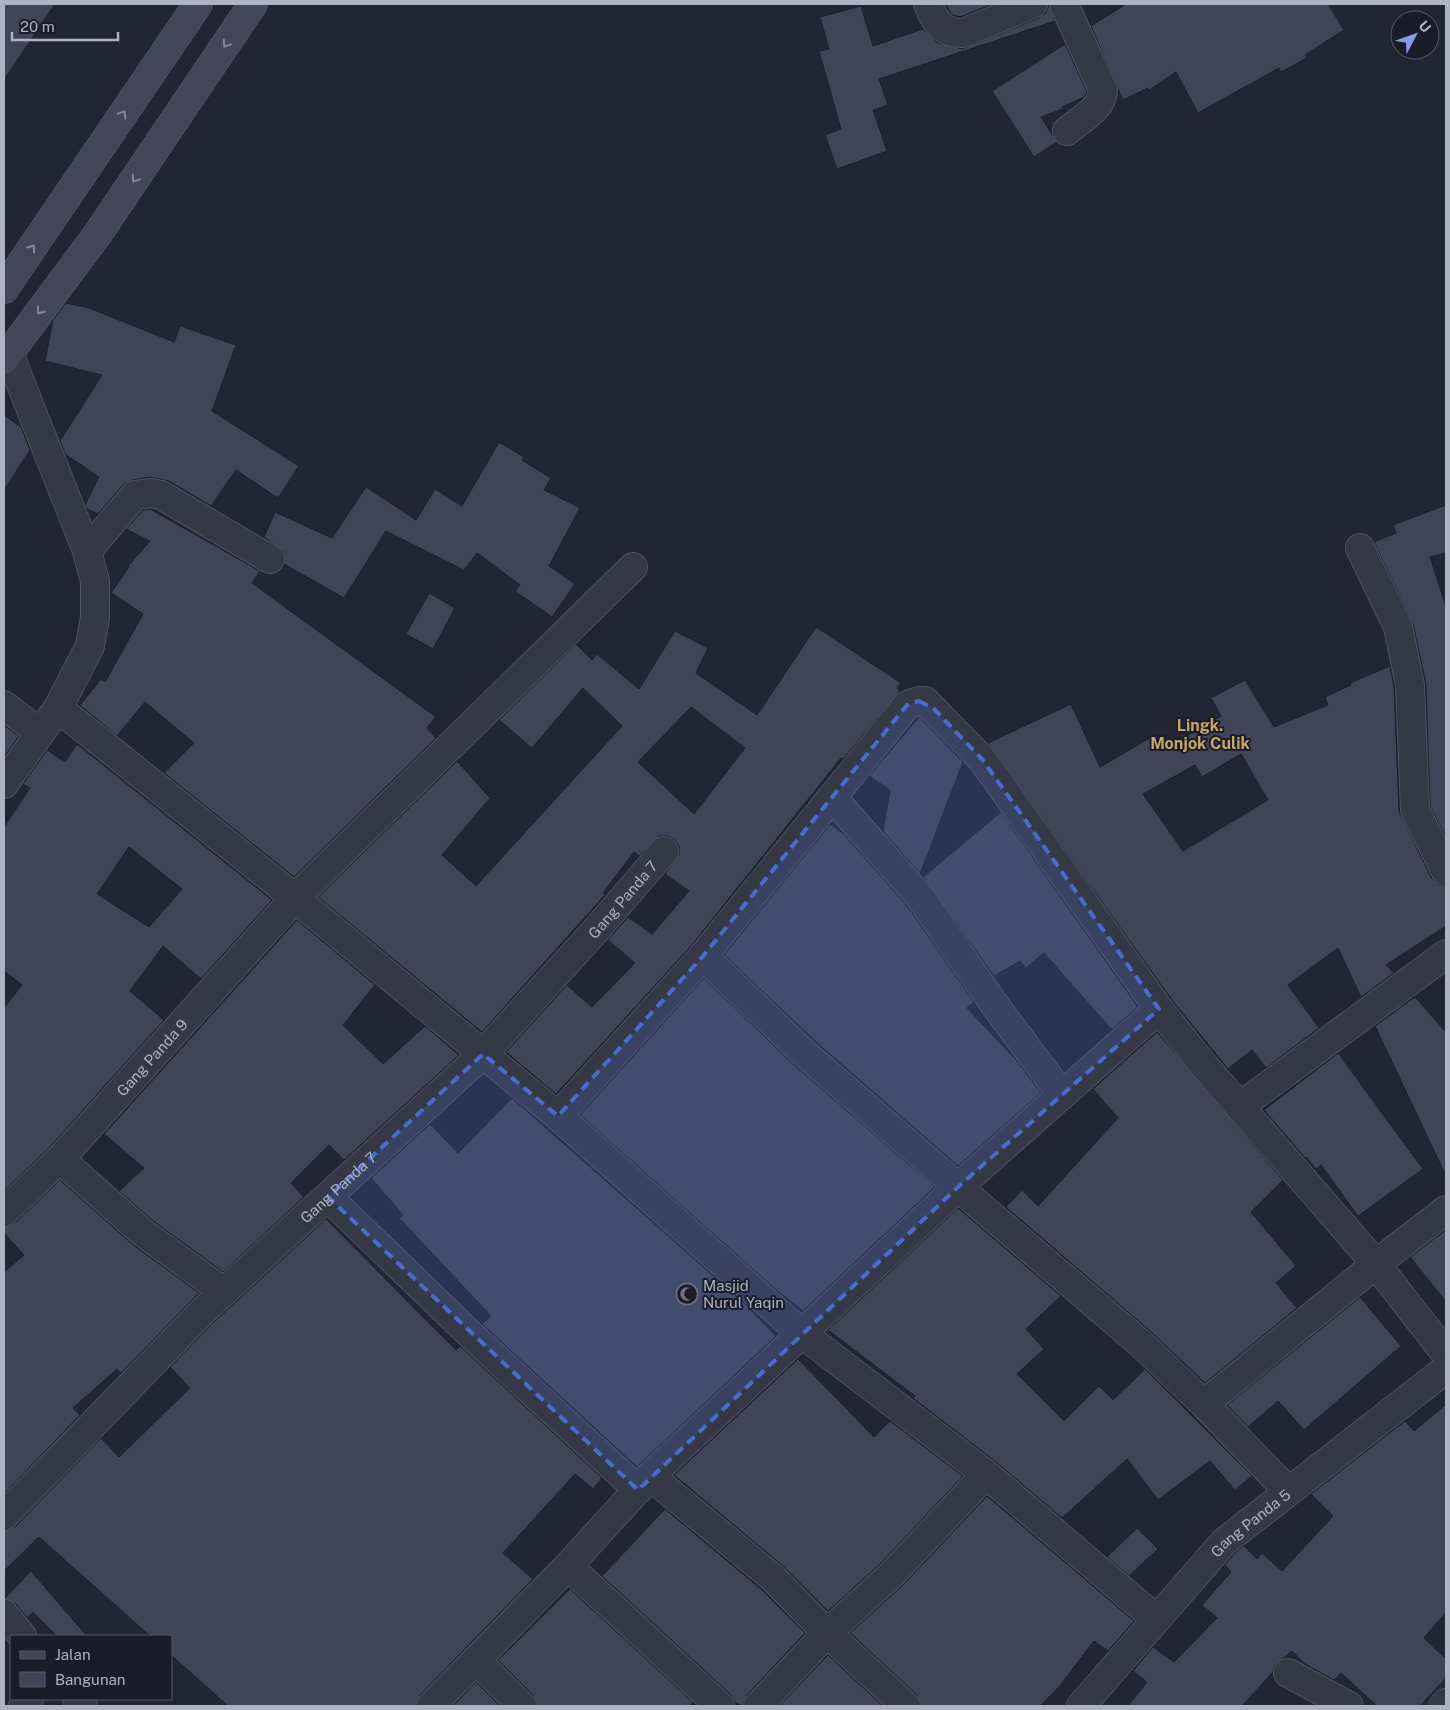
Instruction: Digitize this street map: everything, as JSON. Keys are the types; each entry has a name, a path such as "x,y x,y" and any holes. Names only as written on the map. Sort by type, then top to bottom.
{"main road":[{"path":"4,288 198,4"},
{"path":"6,357 97,235 253,4"}],"street":[{"path":"928,4 936,22 946,31 963,33 1033,4"},
{"path":"1064,4 1103,90 1103,98 1099,104 1067,131"},
{"path":"4,784 58,708 90,646 95,618 95,581 87,551 6,357"},
{"path":"87,551 135,494 151,493 161,495 270,559"},
{"path":"1360,548 1398,627 1410,685 1415,810 1446,872"},
{"name":"Gang Panda 9","path":"4,1212 60,1159 295,898 633,567"},
{"path":"558,1116 703,956 834,798 907,705 919,700 925,701 982,758 1159,1009 1239,1107 1376,1264 1446,1354"},
{"path":"4,705 40,732"},
{"path":"58,708 295,898 558,1116 800,1333 986,1474 1156,1619"},
{"path":"834,798 920,897 994,1004 1062,1095"},
{"name":"Gang Panda 7","path":"4,1516 224,1292 483,1054 596,930 664,851"},
{"path":"1239,1107 1446,954"},
{"path":"703,956 803,1052 1139,1342 1204,1404 1288,1491"},
{"path":"431,1706 568,1566 644,1483 800,1333 958,1187 1159,1009"},
{"path":"60,1159 142,1232 224,1292"},
{"path":"328,1197 473,1338 644,1483 772,1578 827,1633 906,1706"},
{"path":"1204,1404 1376,1264 1446,1210"},
{"name":"Gang Panda 5","path":"1081,1706 1224,1542 1446,1369"},
{"path":"758,1706 827,1633 892,1574 986,1474"},
{"path":"568,1566 720,1706"},
{"path":"4,1614 21,1635"},
{"path":"476,1660 522,1706"},
{"path":"1288,1673 1349,1706"}],"highlighted area":[{"path":"919,701 933,708 982,759 1159,1009 958,1187 638,1490 328,1197 483,1054 558,1116 703,956 907,705"}],"building":[{"path":"4,4 55,4 4,80"},
{"path":"946,4 993,4 960,17 951,14"},
{"path":"1049,4 1055,21 879,79 888,105 873,110 887,151 837,169 825,135 841,129 819,51 829,49 820,17 861,6 873,46 923,29 938,43 962,49 1039,18 1046,13"},
{"path":"1126,4 1328,4 1344,30 1305,55 1307,58 1281,72 1279,68 1198,113 1176,72 1149,90 1148,88 1123,100 1091,26"},
{"path":"1065,44 1087,92 1084,97 1062,107 1063,109 1041,117 1057,142 1034,157 992,91"},
{"path":"66,303 89,308 174,342 180,326 236,345 212,411 299,466 278,498 236,470 211,506 169,481 149,477 124,484 98,514 87,509 85,505 99,477 65,454 60,441 102,375 45,361 53,320"},
{"path":"4,415 21,427 30,450 4,490"},
{"path":"499,442 524,457 522,460 551,478 544,490 580,508 549,566 575,584 552,617 515,591 520,585 477,553 464,570 386,531 344,598 284,564 283,551 264,537 275,512 332,538 366,487 416,520 435,489 462,506"},
{"path":"1446,505 1446,553 1430,557 1446,607 1446,838 1430,806 1426,684 1413,624 1374,542 1396,533 1393,525"},
{"path":"150,509 260,571 252,583 436,717 427,728 436,738 294,877 164,773 194,743 145,702 117,736 80,705 101,679 105,682 143,614 111,593 128,566 150,541 126,529 143,510"},
{"path":"429,593 455,608 433,649 406,634"},
{"path":"816,627 901,683 897,688 900,691 843,759 841,758 691,946 556,1094 506,1052 567,985 592,1007 635,963 608,940 628,917 652,934 689,891 665,874 679,854 679,846 674,839 667,836 659,836 639,856 634,852 603,893 605,895 482,1032 318,897 457,761 490,798 442,855 476,886 622,726 583,688 532,748 499,720 576,644 592,660 597,654 639,689 675,631 708,648 696,673 757,715","holes":["691,707 745,748 694,814 638,762"]},
{"path":"1390,666 1394,687 1399,811 1432,879 1438,885 1446,887 1446,926 1386,965 1394,973 1361,997 1338,948 1288,985 1319,1028 1266,1068 1252,1050 1228,1069 1172,1000 988,743 1071,704 1100,767 1155,735 1163,750 1221,716 1211,698 1245,680 1274,727 1328,705 1325,697 1351,685 1350,683","holes":["1241,754 1268,800 1183,851 1143,794 1195,765 1202,777"]},
{"path":"919,717 963,762 920,874 883,831 890,790 869,776"},
{"path":"4,725 19,736 4,757"},
{"path":"77,744 272,900 201,979 163,946 130,991 164,1020 49,1148 4,1191 4,1008 22,985 4,971 4,827 30,788 23,784 47,750 65,762","holes":["129,847 182,889 149,927 97,894"]},
{"path":"1001,812 1138,1007 1112,1030 1044,953 1026,968 1020,961 994,976 923,877"},
{"path":"830,824 844,834 908,907 974,1002 967,1008 1018,1062 1041,1093 958,1166 814,1040 724,955"},
{"path":"297,920 375,985 343,1025 383,1064 425,1026 459,1055 344,1160 329,1145 291,1183 304,1197 223,1272 152,1220 119,1191 144,1168 104,1134"},
{"path":"704,978 793,1064 935,1187 803,1311 775,1289 580,1115"},
{"path":"1415,997 1446,1032 1446,1176 1375,1026"},
{"path":"1157,1032 1283,1180 1251,1212 1296,1266 1276,1283 1297,1308 1205,1383 1149,1330 1006,1207 1022,1190 1038,1206 1118,1118 1093,1089"},
{"path":"1338,1053 1423,1169 1358,1216 1321,1165 1316,1169 1264,1110"},
{"path":"512,1098 744,1303 776,1336 637,1467 482,1324 491,1316 399,1218 403,1215 371,1178 430,1124 458,1153"},
{"path":"60,1180 132,1244 199,1293 121,1373 117,1369 73,1408 80,1415 4,1494 4,1272 24,1255 4,1233 4,1227 15,1223"},
{"path":"958,1208 1061,1296 1026,1329 1044,1349 1017,1374 1064,1421 1099,1386 1113,1400 1145,1369 1252,1476 1235,1490 1210,1461 1158,1500 1127,1459 1062,1518 996,1462 913,1398 915,1396 828,1330"},
{"path":"326,1219 456,1350 460,1346 602,1478 593,1489 575,1474 503,1553 533,1579 420,1695 416,1706 228,1706 172,1656 172,1635 149,1635 39,1537 4,1571 4,1531 15,1527 101,1438 119,1457 190,1388 170,1367 215,1321"},
{"path":"1446,1230 1446,1302 1410,1257"},
{"path":"1360,1297 1401,1346 1304,1430 1278,1401 1248,1427 1227,1405"},
{"path":"798,1359 874,1437 890,1421 963,1476 881,1563 828,1611 783,1566 674,1475"},
{"path":"1446,1404 1446,1612 1424,1638 1446,1659 1446,1678 1420,1706 1377,1706 1341,1673 1334,1680 1305,1664 1292,1651 1275,1665 1273,1672 1242,1706 1128,1706 1147,1682 1133,1671 1153,1647 1174,1662 1217,1618 1202,1605 1231,1572 1225,1565 1235,1553 1244,1546 1257,1559 1262,1553 1282,1571 1333,1516 1311,1494 1405,1421 1414,1431"},
{"path":"987,1496 1134,1621 1108,1651 1094,1641 1058,1688 1040,1706 921,1706 917,1695 850,1633 903,1585"},
{"path":"665,1509 762,1590 805,1633 747,1695 743,1706 735,1703 731,1695 602,1576"},
{"path":"1137,1528 1158,1549 1129,1576 1107,1557"},
{"path":"31,1571 86,1635 56,1635 33,1612 27,1618 16,1604 4,1599"},
{"path":"570,1589 693,1702 690,1706 537,1706 533,1695 498,1660"},
{"path":"828,1655 883,1706 779,1706"},
{"path":"476,1682 500,1706 453,1706"}],"place":[{"name":"Masjid Nurul Yaqin","path":"687,1294"}],"district":[{"name":"Lingk. Monjok Culik","path":"1200,734"}]}
